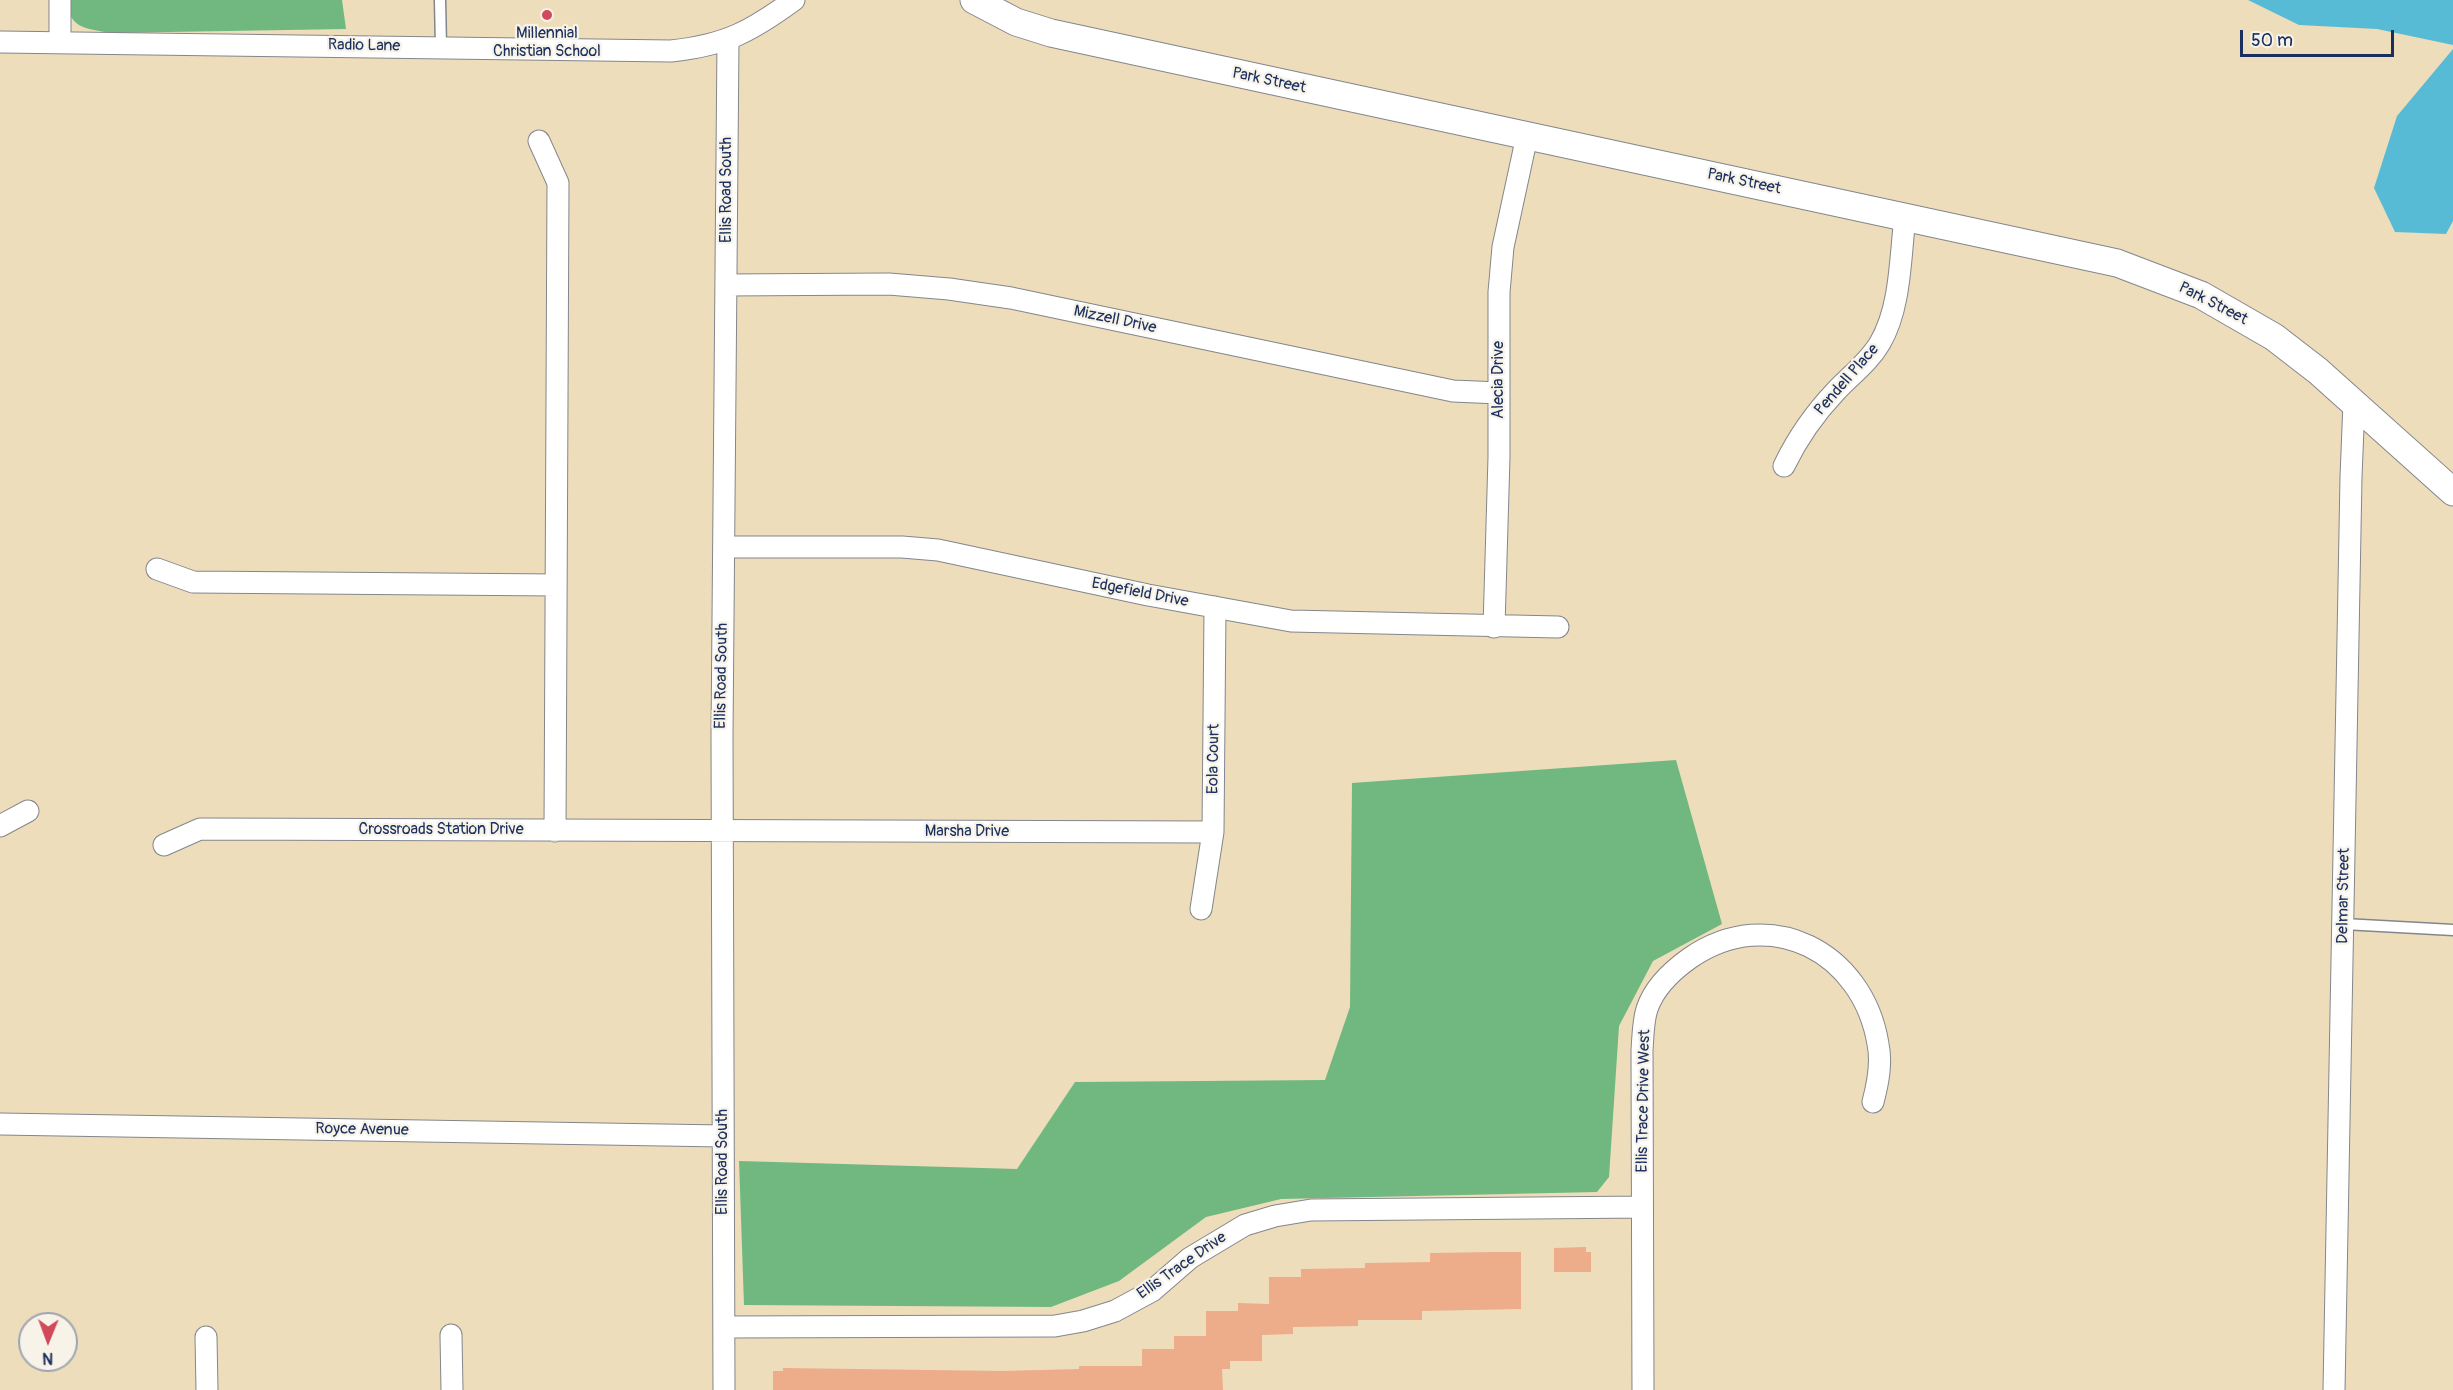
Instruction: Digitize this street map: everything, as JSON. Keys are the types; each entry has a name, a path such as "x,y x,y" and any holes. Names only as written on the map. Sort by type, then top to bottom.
{"street":[{"path":"60,0 60,42"},
{"path":"728,40 757,27 794,0"},
{"name":"Park Street","path":"974,0 1016,22 1051,33 2084,254 2169,281 2226,308 2274,337 2354,403 2453,492"},
{"name":"Radio Lane","path":"0,42 671,51 728,40"},
{"name":"Ellis Road South","path":"724,1390 722,831 728,40"},
{"name":"Alecia Drive","path":"1494,627 1499,292 1503,247 1527,136"},
{"path":"539,141 558,183 555,831"},
{"name":"Pendell Place","path":"1784,466 1816,413 1866,361 1879,345 1888,328 1896,297 1905,217"},
{"name":"Mizzell Drive","path":"726,285 890,284 950,289 1011,298 1453,391 1499,393"},
{"name":"Delmar Street","path":"2334,1390 2344,924 2350,477 2354,403"},
{"name":"Edgefield Drive","path":"724,547 902,547 938,550 1291,621 1558,627"},
{"path":"157,569 192,582 556,585"},
{"name":"Eola Court","path":"1201,909 1213,832 1215,607"},
{"path":"0,826 28,811"},
{"name":"Crossroads Station Drive","path":"164,845 200,829 722,831"},
{"name":"Marsha Drive","path":"722,831 1213,832"},
{"name":"Ellis Trace Drive West","path":"1643,1390 1642,1050 1647,1010 1665,980 1678,967 1717,943 1747,936 1786,938 1824,953 1847,973 1872,1016 1879,1045 1878,1081 1873,1102"},
{"name":"Royce Avenue","path":"0,1124 723,1136"},
{"name":"Ellis Trace Drive","path":"724,1327 1055,1326 1115,1311 1152,1291 1221,1238 1245,1225 1275,1216 1311,1210 1642,1207"},
{"path":"451,1335 452,1390"},
{"path":"206,1337 207,1390"}],"lane":[{"path":"440,0 441,47"},
{"path":"2344,924 2453,930"}],"green space":[{"path":"68,0 342,0 346,29 109,33 86,28 75,22 71,17"},
{"path":"1676,760 1722,924 1653,961 1619,1026 1609,1177 1597,1192 1281,1199 1206,1217 1119,1281 1051,1307 744,1305 739,1161 1017,1169 1075,1082 1325,1080 1350,1007 1352,783"}],"water":[{"path":"2248,0 2453,0 2453,45 2377,29 2299,25"},
{"path":"2453,49 2453,221 2446,234 2395,232 2374,188 2397,116"}],"building":[{"path":"1586,1247 1586,1252 1591,1252 1591,1272 1554,1272 1554,1248"},
{"path":"1521,1252 1521,1309 1422,1311 1422,1320 1358,1320 1358,1326 1293,1327 1293,1334 1262,1335 1262,1361 1230,1361 1230,1369 1222,1369 1223,1390 773,1390 773,1371 783,1371 783,1368 1002,1371 1079,1369 1079,1366 1142,1366 1142,1349 1174,1349 1174,1336 1206,1336 1206,1311 1238,1311 1238,1303 1269,1304 1269,1277 1301,1277 1301,1269 1365,1268 1365,1263 1430,1262 1430,1253"}],"place":[{"name":"Millennial Christian School","path":"547,15"}]}
